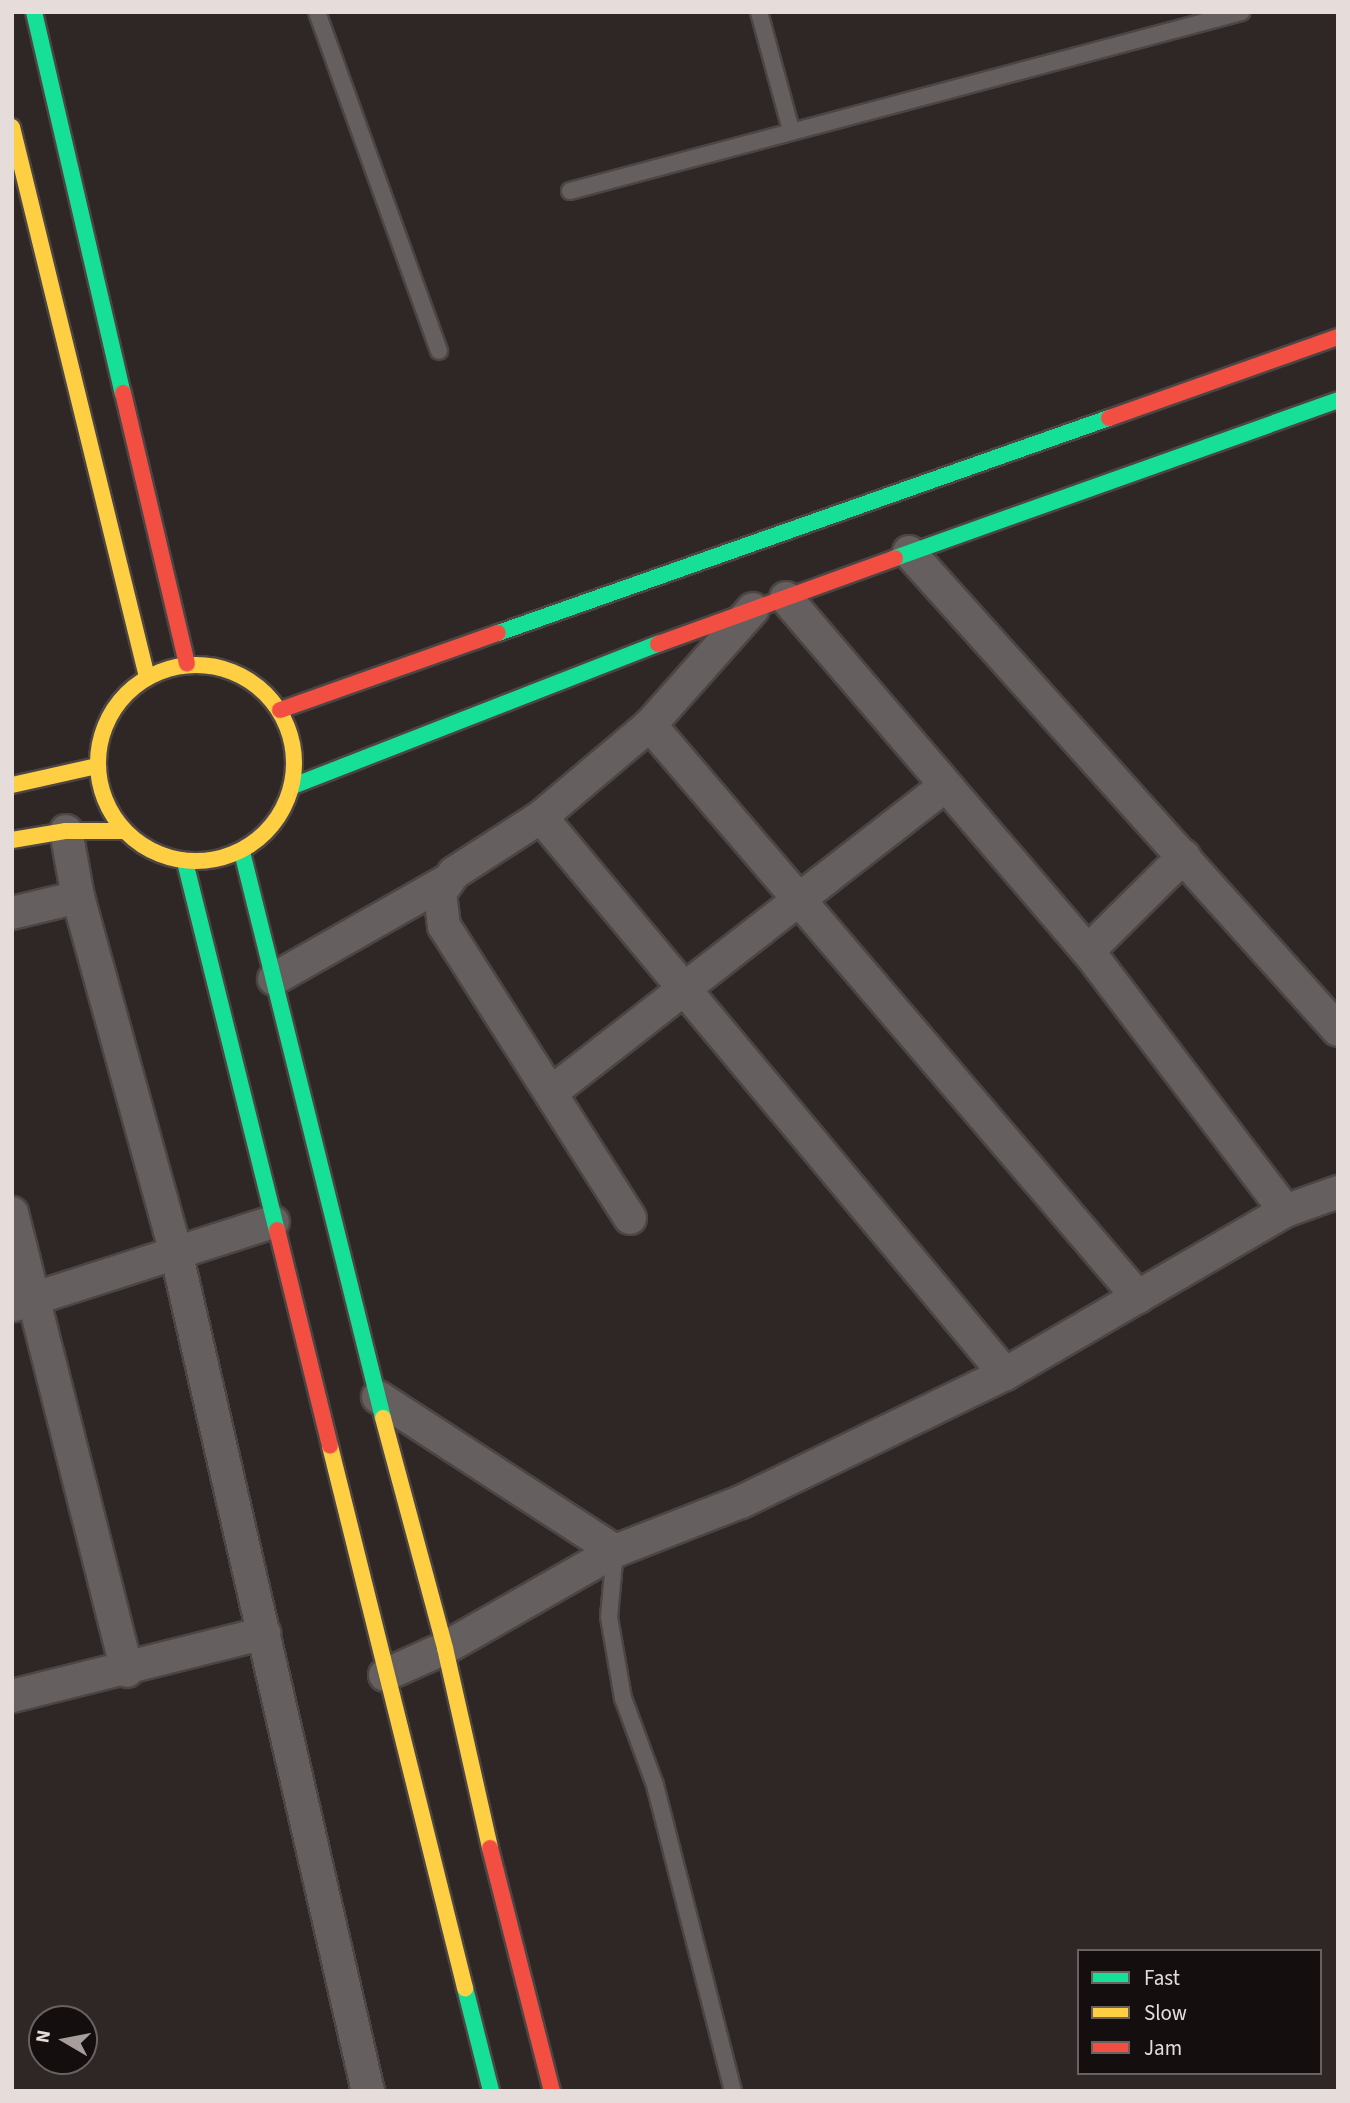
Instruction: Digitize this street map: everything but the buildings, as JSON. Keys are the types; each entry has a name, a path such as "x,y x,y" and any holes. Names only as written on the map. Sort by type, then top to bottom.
{"main road":[{"path":"34,12 187,664"},
{"path":"12,127 147,677"},
{"path":"280,709 1338,337"},
{"path":"293,786 753,609 1338,400"},
{"path":"1119,414 1142,470"},
{"path":"187,664 223,667 256,683 280,709 294,746 293,786 275,825 242,852 185,862 151,852 123,831 104,801 97,766 103,730 120,700 147,677 187,664"},
{"path":"12,785 97,766"},
{"path":"12,840 66,831 123,831"},
{"path":"242,852 378,1397 445,1648 448,1681 552,2091"},
{"path":"185,862 385,1675 491,2091"}],"street":[{"path":"909,552 1338,1030"},
{"path":"786,598 943,788 1088,951 1285,1211"},
{"path":"274,979 445,882 541,817 650,725 753,609"},
{"path":"650,725 1138,1297"},
{"path":"553,1091 943,788"},
{"path":"541,817 682,992 1005,1374"},
{"path":"66,831 78,897 177,1256 368,2091"},
{"path":"1088,951 1184,856"},
{"path":"445,882 438,905 444,926 553,1091 630,1218"},
{"path":"12,913 78,897"},
{"path":"385,1675 445,1648 615,1551 741,1502 1005,1374 1285,1211 1338,1192"},
{"path":"12,1213 22,1302 127,1671"},
{"path":"22,1302 177,1256 273,1222"},
{"path":"378,1397 615,1551"},
{"path":"12,1696 127,1671 264,1633"}],"lane":[{"path":"317,12 439,351"},
{"path":"759,12 791,130"},
{"path":"570,191 1242,12"},
{"path":"615,1551 609,1617 623,1698 655,1785 733,2091"}],"traffic: fast":[{"path":"34,12 123,393"},
{"path":"895,558 1338,400"},
{"path":"498,633 1109,418"},
{"path":"293,786 658,644"},
{"path":"242,852 383,1418"},
{"path":"185,862 277,1230"},
{"path":"465,1988 491,2091"}],"traffic: slow":[{"path":"12,127 147,677"},
{"path":"196,665 234,672 251,681 265,694 278,708 287,725 294,763 287,801 278,818 265,832 251,845 234,854 196,861 158,854 141,845 127,832 114,818 105,801 98,763 105,725 114,708 127,694 141,681 158,672 196,665"},
{"path":"12,785 97,766"},
{"path":"12,840 66,831 123,831"},
{"path":"383,1418 445,1648 490,1848"},
{"path":"330,1446 465,1988"}],"traffic: jam":[{"path":"1109,418 1338,337"},
{"path":"123,393 187,664"},
{"path":"658,644 895,558"},
{"path":"280,710 498,633"},
{"path":"277,1230 330,1446"},
{"path":"490,1848 552,2091"}]}
